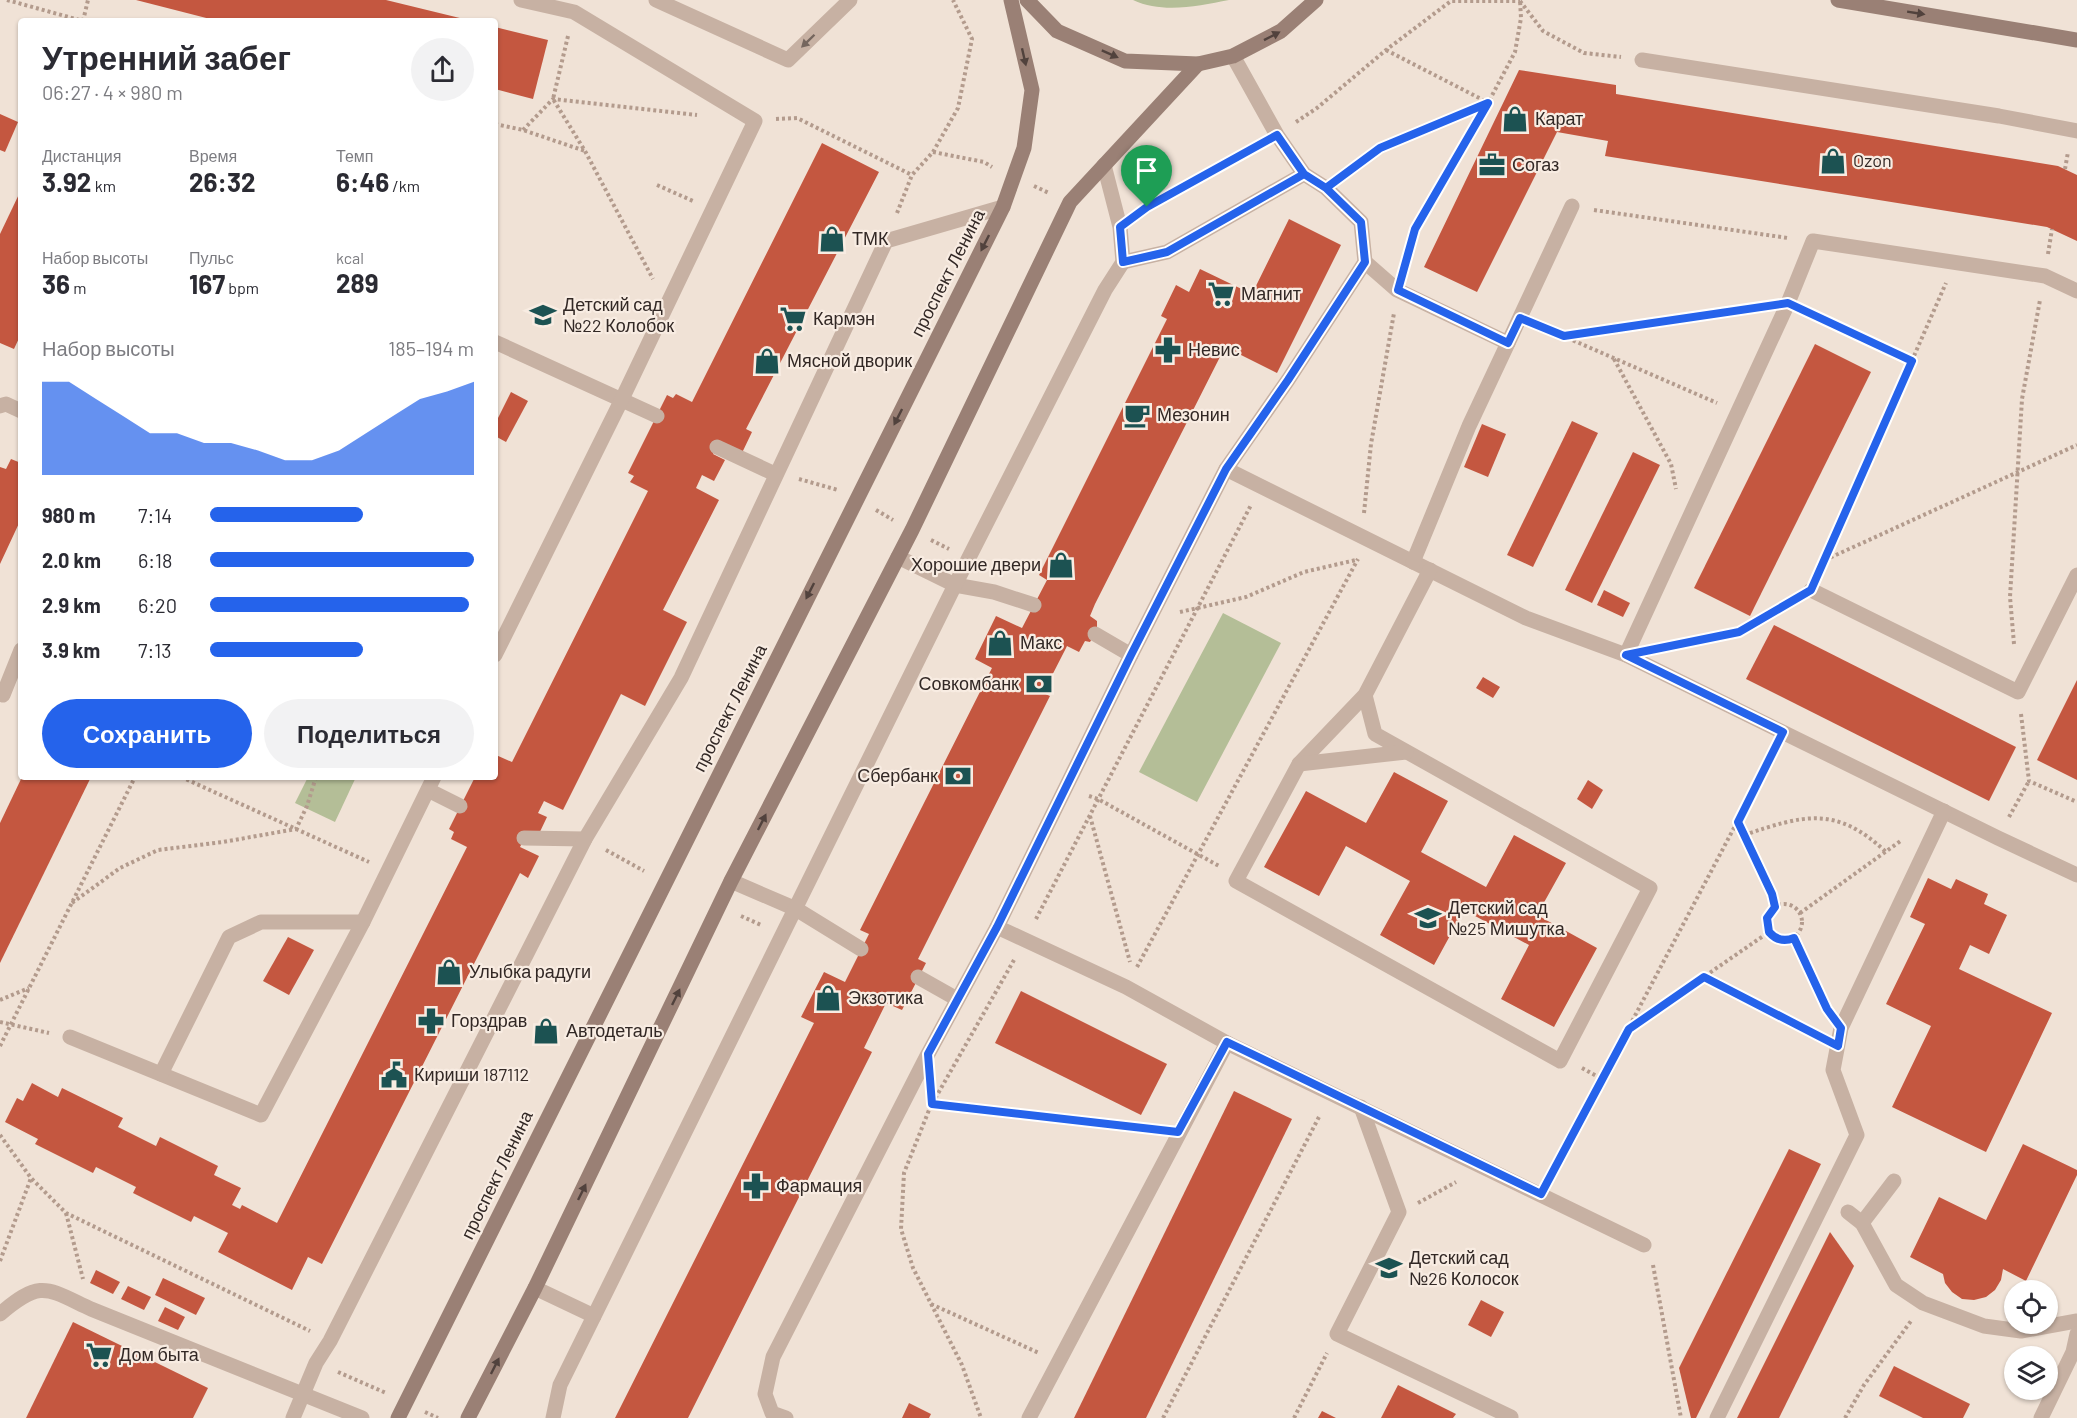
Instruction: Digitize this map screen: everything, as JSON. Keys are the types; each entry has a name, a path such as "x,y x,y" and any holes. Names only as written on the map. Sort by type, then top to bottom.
{"street":[{"name":"проспект Ленина","path":"398,1418 1003,207 1024,148 1032,90 1011,0"},
{"path":"1027,0 1057,31 1125,61 1198,64 1233,56 1281,32 1316,0"},
{"path":"1838,0 2077,40"},
{"path":"468,1418 535,1288 731,881 898,557 1070,202 1198,64"}],"lane":[{"path":"498,649 622,399 755,121 574,12 521,0"},
{"path":"656,0 788,60 850,0"},
{"path":"786,1418 772,1413 765,1394 773,1358 957,999 997,927 1226,469 1288,380 1365,262 1361,222 1326,188 1304,174 1277,135 1233,56"},
{"path":"1642,60 2075,130"},
{"path":"553,1418 561,1385 594,1316 955,585 1105,290 1123,262 1120,227 1104,165"},
{"path":"1123,262 1167,252 1304,174"},
{"path":"1413,562 1469,426 1572,206"},
{"path":"293,1418 316,1363 330,1341 585,840 681,678 886,241 1003,207"},
{"path":"1626,655 1788,303 1813,242 2045,276 2077,291"},
{"path":"1365,262 1398,290 1508,343"},
{"path":"498,343 657,416"},
{"path":"0,406 6,404 18,410"},
{"path":"717,447 775,474"},
{"path":"1226,469 1526,618 1626,655 2077,875"},
{"path":"898,557 955,585 994,592 1034,605"},
{"path":"1365,695 1375,734 1650,888 1560,1060 1236,881 1299,764 1365,695 1430,570"},
{"path":"1811,590 2018,692 2077,575"},
{"path":"1095,634 1131,655"},
{"path":"1,697 18,657"},
{"path":"1299,764 1406,752"},
{"path":"70,1037 261,1115 363,922 431,783 460,806"},
{"path":"1718,1418 1857,1135 1833,1070 1841,1028 1944,811"},
{"path":"524,838 585,840"},
{"path":"731,881 796,909 861,949"},
{"path":"161,1074 229,936 261,922 363,922"},
{"path":"997,927 1126,987 1227,1042 1644,1245"},
{"path":"918,977 957,999"},
{"path":"1029,1418 1227,1042"},
{"path":"1361,1107 1399,1212 1337,1334 1511,1417"},
{"path":"1862,1223 1894,1181"},
{"path":"1848,1212 1862,1223 1896,1285 1923,1303 1984,1326 2021,1331 2077,1321"},
{"path":"535,1288 594,1316"},
{"path":"0,1314 20,1297 34,1291 52,1290 91,1309 362,1418"},
{"path":"2041,1418 2073,1352 2077,1334"}],"path":[{"path":"7,0 72,18"},
{"path":"84,18 88,0"},
{"path":"886,241 912,175 933,152 958,108 972,39 953,0"},
{"path":"1120,227 1147,207 1277,135 1317,108 1386,50 1451,1 1520,0"},
{"path":"1520,0 1543,32 1584,53 1642,60"},
{"path":"1090,815 1133,974 1358,559 1371,444 1398,290 1415,229 1515,52 1521,18 1520,0"},
{"path":"523,130 553,99 574,12"},
{"path":"1386,50 1488,103"},
{"path":"553,99 707,116"},
{"path":"553,99 585,151 667,306"},
{"path":"1326,188 1380,148 1488,103"},
{"path":"755,121 797,118 912,175"},
{"path":"498,125 523,130 585,151"},
{"path":"657,185 713,210"},
{"path":"1572,206 1813,242"},
{"path":"2014,645 2010,597 2022,399 2052,229"},
{"path":"1626,655 1739,632 1811,590 1955,263"},
{"path":"1564,336 1788,303 1912,361"},
{"path":"1520,318 1738,412"},
{"path":"1614,358 1671,464 1685,528"},
{"path":"1824,561 2077,445"},
{"path":"981,1418 962,1365 913,1268 901,1229 904,1173 932,1104 1025,941 1261,486"},
{"path":"1150,618 1246,597 1304,572 1389,550"},
{"path":"2018,692 2029,781 2077,802"},
{"path":"1541,1194 1738,822 1783,732"},
{"path":"0,1046 134,780"},
{"path":"188,780 388,871"},
{"path":"296,829 307,806 315,780"},
{"path":"1064,790 1098,799 1199,853 1238,877"},
{"path":"1744,835 1781,822 1821,818 1840,821 1855,828 1886,852"},
{"path":"1738,822 1772,894 1775,907"},
{"path":"72,903 120,868 158,850 223,842 296,829"},
{"path":"1800,913 1907,837 1931,836"},
{"path":"1781,904 1788,905 1800,913 1802,926 1794,938 1788,941 1780,940 1769,932 1767,918 1775,907 1781,904"},
{"path":"1629,1029 1769,932"},
{"path":"1794,938 1827,1009 1841,1028"},
{"path":"1704,977 1838,1046"},
{"path":"0,1000 29,988"},
{"path":"0,1022 70,1037"},
{"path":"1163,1418 1332,1092"},
{"path":"931,1094 932,1104"},
{"path":"932,1104 1178,1132"},
{"path":"0,1135 31,1178 66,1213 330,1341"},
{"path":"1399,1212 1484,1166"},
{"path":"0,1261 31,1178"},
{"path":"66,1213 91,1309"},
{"path":"1644,1245 1654,1266 1681,1418"},
{"path":"931,1303 1058,1362"},
{"path":"1845,1418 1863,1384 1923,1303"},
{"path":"1294,1418 1337,1334"},
{"path":"316,1363 407,1402 438,1418"}],"green space":[{"path":"1133,0 1229,0 1168,8"},
{"path":"1223,613 1281,643 1197,802 1139,772"},
{"path":"306,780 355,780 335,822 295,803"}],"building":[{"path":"136,0 386,0 460,18 206,18"},
{"path":"498,28 548,40 533,99 498,90"},
{"path":"1519,70 1616,85 1616,94 2058,166 2077,175 2077,241 2047,227 1605,156 1608,141 1557,132 1477,292 1424,267"},
{"path":"0,114 18,122 5,152 0,150"},
{"path":"822,143 879,172 746,429 752,432 741,455 718,443 713,454 725,460 714,481 702,475 696,488 719,500 663,610 687,622 645,706 621,694 563,810 544,801 538,813 547,817 537,838 527,833 520,847 539,856 528,878 520,873 322,1264 308,1257 292,1290 218,1252 228,1233 194,1216 191,1222 133,1193 136,1187 96,1167 93,1173 35,1144 38,1139 5,1122 17,1098 23,1101 32,1083 58,1097 62,1088 123,1118 118,1127 156,1146 160,1137 218,1166 214,1175 241,1188 232,1205 240,1209 242,1205 277,1223 467,847 451,839 454,832 449,829 474,780 498,780 498,756 512,762 648,491 630,482 634,476 628,473 667,395 673,398 676,394 692,402"},
{"path":"18,196 18,340 14,349 0,343 0,234"},
{"path":"1289,219 1341,245 1277,373 1225,347 1095,604 1090,616 1097,621 1097,630 1090,642 1085,641 1079,652 1067,646 1043,693 1050,696 918,959 926,963 902,1010 886,1003 864,1048 872,1052 688,1418 615,1418 814,1023 801,1017 824,972 845,982 869,934 860,930 992,668 975,659 996,616 1022,628 1047,580 1039,575 1167,319 1161,316 1176,285 1189,292 1200,269 1252,294"},
{"path":"1815,344 1871,372 1750,616 1694,588"},
{"path":"511,392 528,401 506,442 498,438 498,418"},
{"path":"1572,421 1598,433 1533,567 1507,555"},
{"path":"1482,424 1506,434 1488,477 1464,467"},
{"path":"1633,452 1660,465 1592,603 1565,590"},
{"path":"11,459 18,462 18,525 0,564 0,467 6,469"},
{"path":"1604,590 1630,603 1623,617 1597,605"},
{"path":"1774,625 2016,747 1989,801 1746,679"},
{"path":"1483,677 1500,687 1493,698 1476,688"},
{"path":"2077,680 2077,780 2037,760"},
{"path":"1394,772 1448,801 1421,852 1486,887 1514,835 1566,863 1537,915 1597,948 1554,1027 1501,999 1529,945 1464,910 1434,965 1380,935 1410,881 1346,846 1319,896 1264,867 1306,791 1366,823"},
{"path":"21,780 90,780 0,963 0,823"},
{"path":"1588,780 1603,790 1592,809 1577,799"},
{"path":"1928,878 1951,889 1956,879 1988,894 1984,904 2007,915 1989,954 1970,945 1959,969 2052,1013 1986,1152 1892,1107 1931,1026 1886,1004 1925,924 1910,917"},
{"path":"288,937 314,950 289,995 263,981"},
{"path":"1021,991 1167,1064 1141,1115 995,1043"},
{"path":"1234,1091 1292,1119 1146,1418 1074,1418"},
{"path":"2023,1144 2077,1170 2077,1175 2026,1280 2003,1269 2001,1280 1995,1290 1986,1297 1974,1300 1962,1299 1945,1283 1943,1274 1910,1257 1939,1197 1986,1220"},
{"path":"1789,1149 1821,1164 1696,1418 1691,1418 1679,1368"},
{"path":"1830,1232 1854,1266 1779,1418 1737,1418"},
{"path":"96,1270 120,1282 113,1294 90,1283"},
{"path":"163,1278 205,1298 196,1315 155,1295"},
{"path":"128,1286 151,1297 144,1310 121,1299"},
{"path":"1481,1300 1504,1312 1491,1337 1468,1325"},
{"path":"165,1307 185,1317 178,1330 158,1321"},
{"name":"Дом быта","path":"73,1322 208,1388 193,1418 26,1418"},
{"path":"1894,1366 1970,1404 1963,1418 1923,1418 1879,1396"},
{"path":"1398,1385 1456,1414 1453,1418 1381,1418"},
{"path":"909,1403 931,1414 929,1418 902,1418"},
{"path":"1322,1411 1336,1418 1318,1418"}],"place":[{"name":"Карат","path":"1515,119"},
{"name":"Ozon","path":"1833,161"},
{"name":"Согаз","path":"1492,165"},
{"name":"ТМК","path":"832,239"},
{"name":"Магнит","path":"1221,294"},
{"name":"Детский сад №22 Колобок","path":"543,315"},
{"name":"Кармэн","path":"793,319"},
{"name":"Невис","path":"1168,350"},
{"name":"Мясной дворик","path":"767,361"},
{"name":"Мезонин","path":"1137,415"},
{"name":"Хорошие двери","path":"1061,565"},
{"name":"Макс","path":"1000,643"},
{"name":"Совкомбанк","path":"1039,684"},
{"name":"Сбербанк","path":"958,776"},
{"name":"Детский сад №25 Мишутка","path":"1428,918"},
{"name":"Улыбка радуги","path":"449,972"},
{"name":"Экзотика","path":"828,998"},
{"name":"Горздрав","path":"431,1021"},
{"name":"Автодеталь","path":"546,1031"},
{"name":"Кириши 187112","path":"394,1075"},
{"name":"Фармация","path":"756,1186"},
{"name":"Детский сад №26 Колосок","path":"1389,1268"},
{"name":"Дом быта","path":"99,1355"}],"route":[{"path":"1147,207 1120,227 1123,262 1167,252 1304,174 1326,188 1380,148 1488,103 1415,229 1398,290 1508,343 1520,318 1564,336 1788,303 1912,361 1811,590 1739,632 1626,655 1783,732 1738,822 1772,894 1775,907 1767,918 1766,925 1769,932 1774,938 1780,940 1788,941 1794,938 1827,1009 1841,1028 1838,1046 1704,977 1629,1029 1541,1194 1227,1042 1178,1132 932,1104 928,1054 997,927 1226,469 1288,380 1365,262 1361,222 1326,188 1304,174 1277,135 1147,207"}]}
